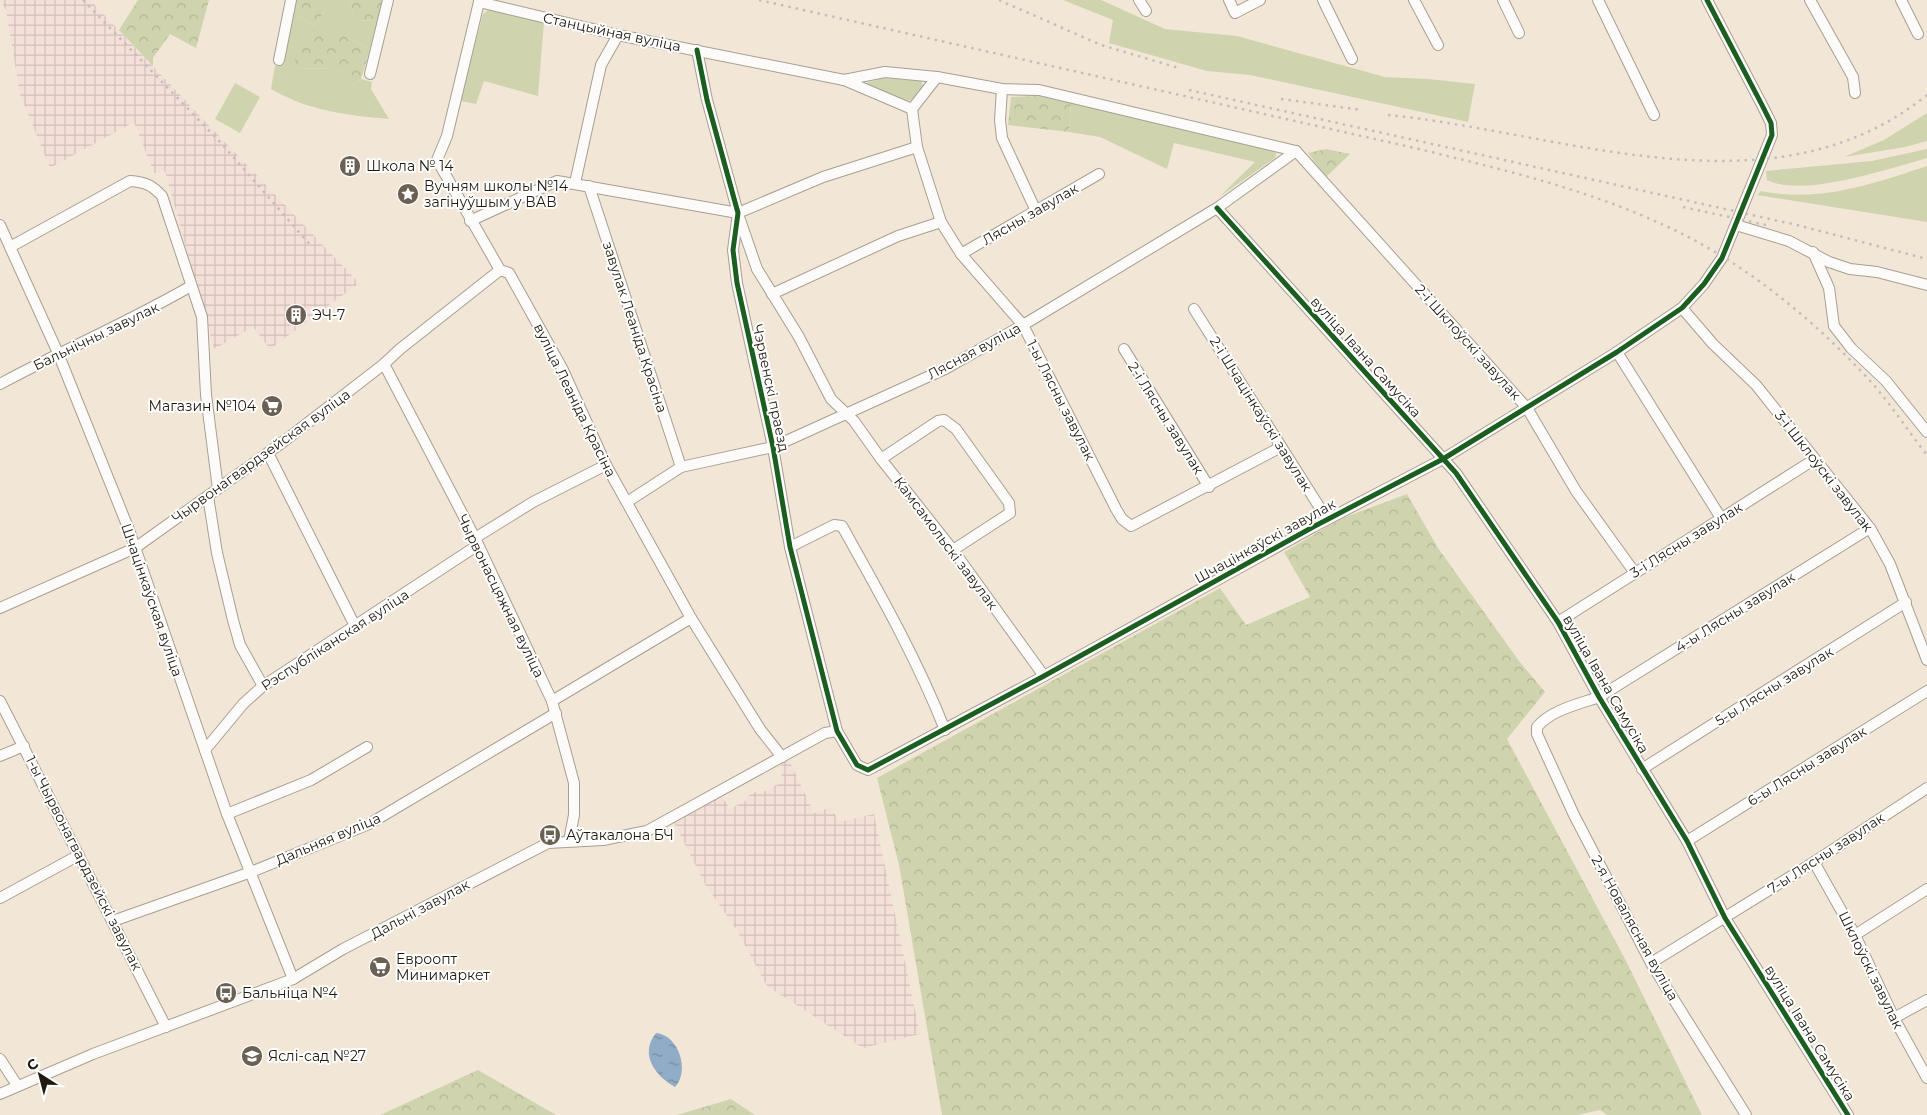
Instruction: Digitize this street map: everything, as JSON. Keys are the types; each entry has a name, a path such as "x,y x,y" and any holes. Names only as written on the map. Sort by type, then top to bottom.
{"street":[{"path":"279,60 291,0"},
{"path":"370,74 388,0"},
{"path":"1139,0 1146,11"},
{"path":"1229,0 1236,13 1260,0"},
{"path":"1323,0 1352,59"},
{"path":"1414,0 1438,45"},
{"path":"1503,0 1520,33"},
{"path":"1598,0 1654,115"},
{"name":"Шчацінкаўскі завулак","path":"837,731 858,765 868,770 1044,676 1327,519 1443,459 1616,352 1682,308 1704,284 1722,258 1772,135 1770,123 1707,0"},
{"path":"1810,0 1852,77 1855,93"},
{"path":"1901,0 1918,34"},
{"name":"Станцыйная вуліца","path":"479,1 618,35 844,80 912,109"},
{"name":"вуліца Леаніда Красіна","path":"479,1 446,136 437,160 500,270 509,273 563,370 606,465 691,618 760,729 782,757"},
{"path":"575,183 601,65 618,35"},
{"name":"Чэрвенскі праезд","path":"698,50 707,100 738,213 733,250 737,283 773,447 790,547 837,731"},
{"path":"844,80 885,72 937,77 1002,89 1039,90 1296,151"},
{"path":"470,220 557,181 738,213 823,176 917,147 912,109 937,77"},
{"path":"1002,89 1000,120 1002,138 1036,211"},
{"name":"1-ы Лясны завулак","path":"917,147 941,222 961,254 1024,325 1122,519 1131,526 1209,487"},
{"name":"Лясная вуліца","path":"627,502 682,467 773,447 945,368 1024,325 1217,208 1296,151"},
{"name":"2-і Шклоўскі завулак","path":"1296,151 1527,408 1576,491 1635,573"},
{"name":"Лясны завулак","path":"961,254 1099,174"},
{"path":"10,247 130,181 144,182 153,186 162,196 191,286 197,297 202,317 206,394 218,489"},
{"name":"завулак Леаніда Красіна","path":"589,186 682,467"},
{"name":"вуліца Івана Самусіка","path":"1217,208 1456,473 1558,622 1599,697 1687,841 1725,918 1848,1115"},
{"name":"Камсамольскі завулак","path":"738,213 757,269 799,337 831,399 854,421 881,459 953,550 1044,676"},
{"path":"772,294 898,236 941,222"},
{"name":"Шчацінкаўская вуліца","path":"0,225 58,353 135,548 227,814 293,979"},
{"path":"1736,225 1789,241 1829,262 1850,269 1911,280 1927,285"},
{"path":"1813,252 1829,288 1834,326 1851,348 1886,381 1927,432"},
{"name":"Чырвонагвардзейская вуліца","path":"0,608 135,548 268,453 384,364 400,349 500,270"},
{"name":"Бальнічны завулак","path":"0,384 58,353 145,313 191,286"},
{"name":"3-і Шклоўскі завулак","path":"1682,308 1714,344 1756,385 1870,528 1890,564 1927,660"},
{"name":"2-і Шчацінкаўскі завулак","path":"1194,309 1327,519"},
{"name":"2-і Лясны завулак","path":"1124,348 1209,487"},
{"path":"1616,352 1721,518"},
{"name":"Чырвонасцяжная вуліца","path":"384,364 476,542 552,701 574,783 574,816 569,841"},
{"path":"881,459 938,421 944,420 956,428 1009,503 1010,513 953,550"},
{"path":"1209,487 1281,447"},
{"path":"268,453 355,626"},
{"name":"3-і Лясны завулак","path":"1558,622 1815,459"},
{"name":"Рэспубліканская вуліца","path":"204,750 243,704 263,686 355,626 533,502 606,465"},
{"path":"208,496 217,553 240,645 263,686"},
{"path":"790,547 834,525 842,526 884,598 925,681 945,730"},
{"name":"4-ы Лясны завулак","path":"1537,734 1537,727 1542,721 1599,697 1870,528"},
{"name":"5-ы Лясны завулак","path":"1642,769 1906,602"},
{"path":"552,701 691,618"},
{"name":"6-ы Лясны завулак","path":"1687,841 1927,691"},
{"name":"1-ы Чырвонагвардзейскі завулак","path":"0,701 166,1026"},
{"name":"Дальняя вуліца","path":"112,921 251,872 370,824 556,713"},
{"name":"Дальні завулак","path":"0,1094 166,1026 293,979 343,949 548,843 603,840 646,831 825,733 837,731"},
{"name":"2-я Новалясная вуліца","path":"1537,734 1574,815 1651,963 1746,1115"},
{"path":"0,756 24,746"},
{"path":"227,814 311,780 367,746"},
{"name":"7-ы Лясны завулак","path":"1651,963 1814,862 1927,788"},
{"path":"0,898 79,855"},
{"name":"Шклоўскі завулак","path":"1814,862 1855,934 1894,1018 1927,1078"},
{"path":"1855,934 1927,889"},
{"path":"1894,1018 1927,1000"},
{"path":"0,1059 17,1086"}],"shaded area":[{"path":"0,0 90,0 359,283 270,349 253,327 214,349 165,171 154,173 134,122 50,168 20,94 6,10"},
{"path":"789,760 814,813 831,807 839,822 874,814 920,1034 863,1048 767,986 736,929 705,884 673,820 721,795 730,809 747,800 746,797 757,791 758,793 763,792 782,782 781,764"}],"green space":[{"path":"138,0 209,0 196,48 170,34 153,58 153,66 119,30"},
{"path":"297,0 331,0 315,26 294,14"},
{"path":"331,0 352,0 349,3 356,20 377,21 370,49 345,36 295,68 336,69 353,86 361,79 372,82 371,89 389,119 328,111 299,102 271,89 275,66 284,64 294,14 315,26"},
{"path":"352,0 383,0 377,21 356,20 349,3"},
{"path":"1063,0 1101,0 1165,29 1237,36 1385,77 1475,84 1468,122 1250,75 1207,71 1109,43 1113,20"},
{"path":"488,10 544,22 538,96 484,81 476,104 460,101 483,14"},
{"path":"299,36 345,36 370,49 361,79 353,86 336,69 294,68"},
{"path":"883,78 921,81 923,86 914,99 907,101 863,84"},
{"path":"235,83 260,97 240,133 215,119"},
{"path":"1041,96 1071,103 1069,132 1008,125 1011,97"},
{"path":"1071,103 1277,150 1275,158 1219,197 1255,162 1174,143 1167,169 1100,137 1069,132"},
{"path":"1927,113 1927,141 1905,147 1844,157 1884,140"},
{"path":"1326,149 1350,154 1326,177 1308,153"},
{"path":"1927,149 1927,158 1846,180 1802,186 1783,185 1767,180 1766,171 1872,161"},
{"path":"1927,166 1927,222 1757,195 1761,191 1804,195 1845,190"},
{"path":"1407,494 1438,548 1519,661 1545,692 1507,739 1625,959 1702,1115 1607,1115 1600,1110 1578,1115 942,1115 899,865 877,778 1220,588 1246,625 1310,597 1284,552 1340,519"},
{"path":"478,1070 556,1115 380,1115"},
{"path":"731,1099 755,1115 677,1115"}],"water":[{"path":"656,1033 664,1035 671,1040 680,1055 682,1072 675,1087 661,1077 649,1056 651,1041"}],"railway":[{"path":"83,0 221,143 312,247"},
{"path":"759,0 1419,149 1477,163 1592,196 1680,233 1710,249 1769,288 1823,333 1872,383 1927,455"},
{"path":"999,0 1101,45 1179,68"},
{"path":"1189,90 1797,225 1927,259"},
{"path":"1388,115 1455,124 1595,149 1665,158 1734,161 1802,153 1867,132 1927,95"},
{"path":"1281,99 1362,110"},
{"path":"1683,207 1766,225"}],"cycle path":[{"path":"697,50 707,100 738,213 733,250 737,283 773,447 790,547 837,731 857,765 868,770 1044,676 1313,527 1443,459 1617,352 1682,308 1704,284 1722,258 1772,135 1771,123 1707,0"},
{"path":"1217,208 1456,473 1558,622 1599,697 1687,841 1725,918 1848,1115"}],"place":[{"name":"Школа № 14","path":"350,166"},
{"name":"Вучням школы №14 загінуўшым у ВАВ","path":"408,194"},
{"name":"ЭЧ-7","path":"296,315"},
{"name":"Магазин №104","path":"272,406"},
{"name":"Аўтакалона БЧ","path":"550,835"},
{"name":"Евроопт Минимаркет","path":"380,967"},
{"name":"Бальніца №4","path":"226,993"},
{"name":"Яслі-сад №27","path":"252,1056"}]}
